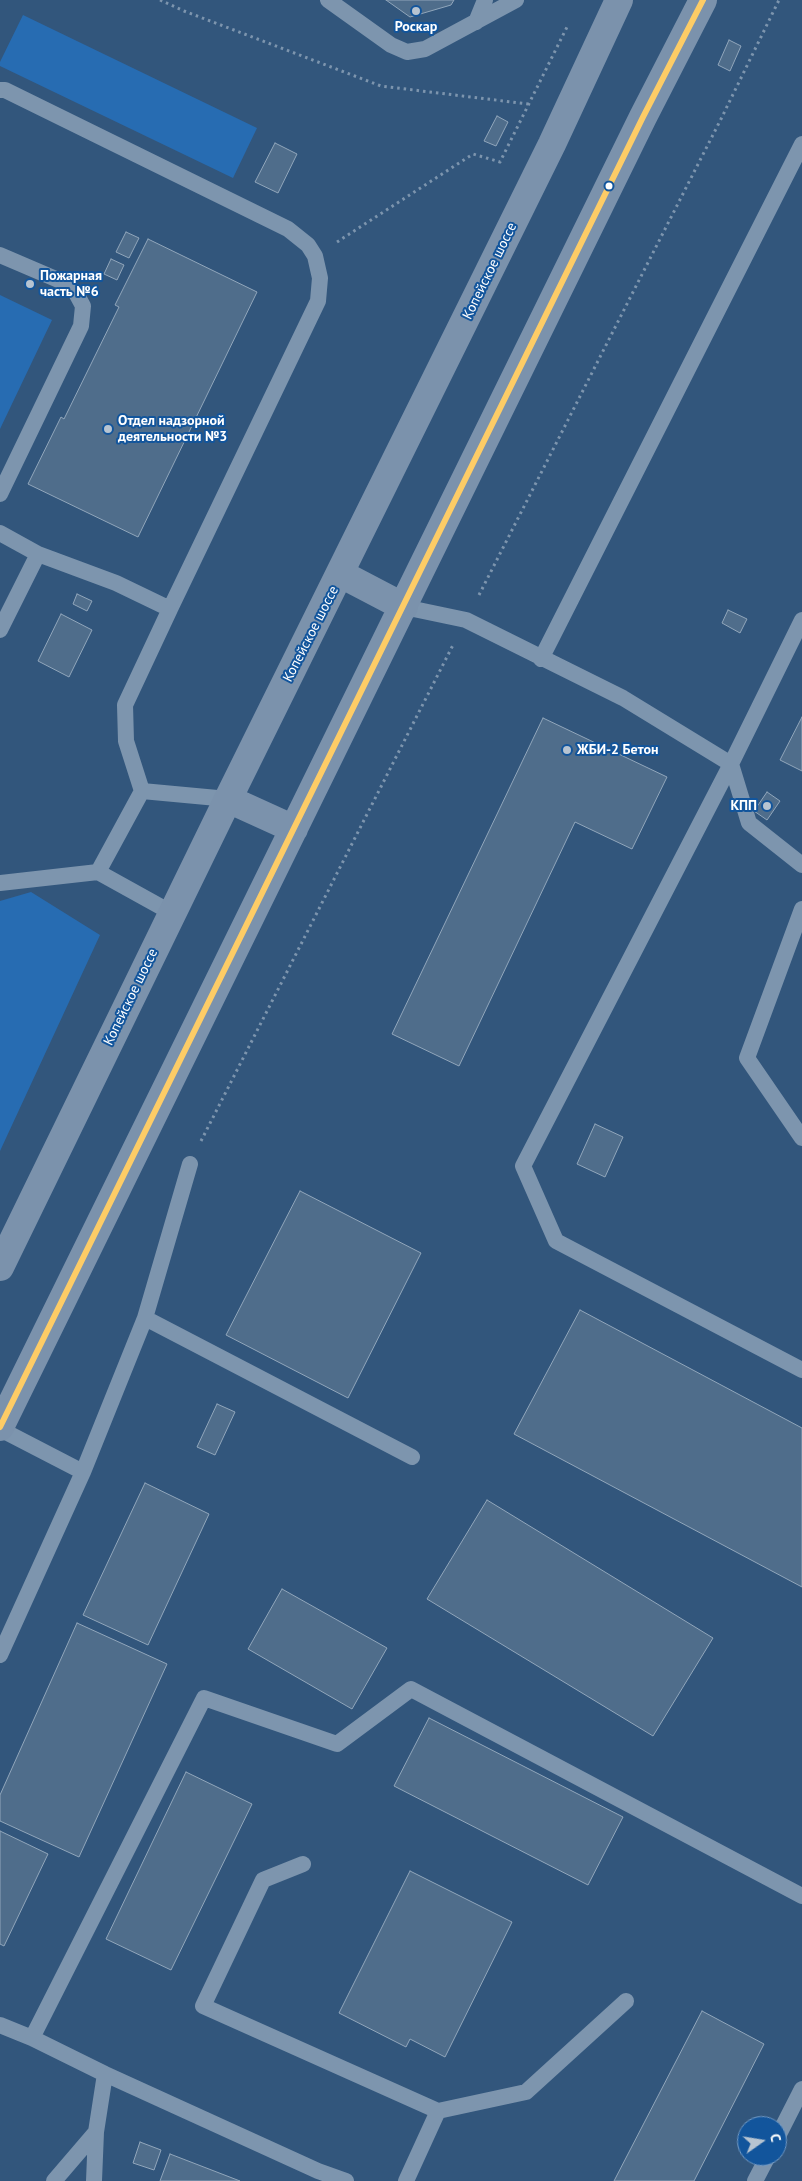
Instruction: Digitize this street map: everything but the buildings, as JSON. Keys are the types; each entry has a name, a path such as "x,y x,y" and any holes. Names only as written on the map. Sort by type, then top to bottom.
{"main road":[{"name":"Копейское шоссе","path":"0,1267 8,1229 172,913 341,574 552,144 619,0"},
{"path":"0,1428 643,117 703,0"},
{"path":"341,574 404,607"},
{"path":"228,799 294,829"}],"lane":[{"path":"328,0 392,45 408,52 425,49 516,0"},
{"path":"476,22 485,0"},
{"path":"0,90 5,90 288,229 308,244 315,256 320,278 318,301 125,705 126,741 142,791 98,872"},
{"path":"541,659 802,144"},
{"path":"0,255 63,282 76,293 83,306 82,326 0,494"},
{"path":"0,533 38,554 116,583 170,609"},
{"path":"0,630 38,554"},
{"path":"404,607 466,620 541,659 624,698 730,764 749,823 802,865"},
{"path":"802,620 523,1166 556,1241 802,1370"},
{"path":"142,791 228,799"},
{"path":"0,883 98,872 172,913"},
{"path":"802,909 747,1058 802,1138"},
{"path":"0,1656 83,1472 144,1318 190,1164"},
{"path":"144,1318 412,1457"},
{"path":"0,1428 83,1472"},
{"path":"32,2038 204,1698 337,1744 411,1689 802,1896"},
{"path":"303,1864 263,1880 203,2006 438,2111 526,2092 626,2001"},
{"path":"0,2025 32,2038 316,2176 346,2181"},
{"path":"94,2181 96,2132 105,2074"},
{"path":"787,2118 802,2089"},
{"path":"406,2181 438,2111"},
{"path":"54,2181 96,2132"},
{"path":"755,2181 763,2166"}],"path":[{"path":"160,0 184,11 381,86 528,104"},
{"path":"190,1164 712,137 779,0"},
{"path":"315,256 473,154 500,162 557,47"}],"shaded area":[{"path":"23,15 257,128 233,178 0,66 0,62"},
{"path":"0,295 52,320 0,429"},
{"path":"31,892 100,935 0,1151 0,901"}],"transit line":[{"path":"0,1427 643,117 703,0"}],"place":[{"name":"Роскар","path":"416,11"},
{"name":"Пожарная часть №6","path":"30,284"},
{"name":"Отдел надзорной деятельности №3","path":"108,429"},
{"name":"ЖБИ-2 Бетон","path":"567,750"},
{"name":"КПП","path":"767,806"}]}
